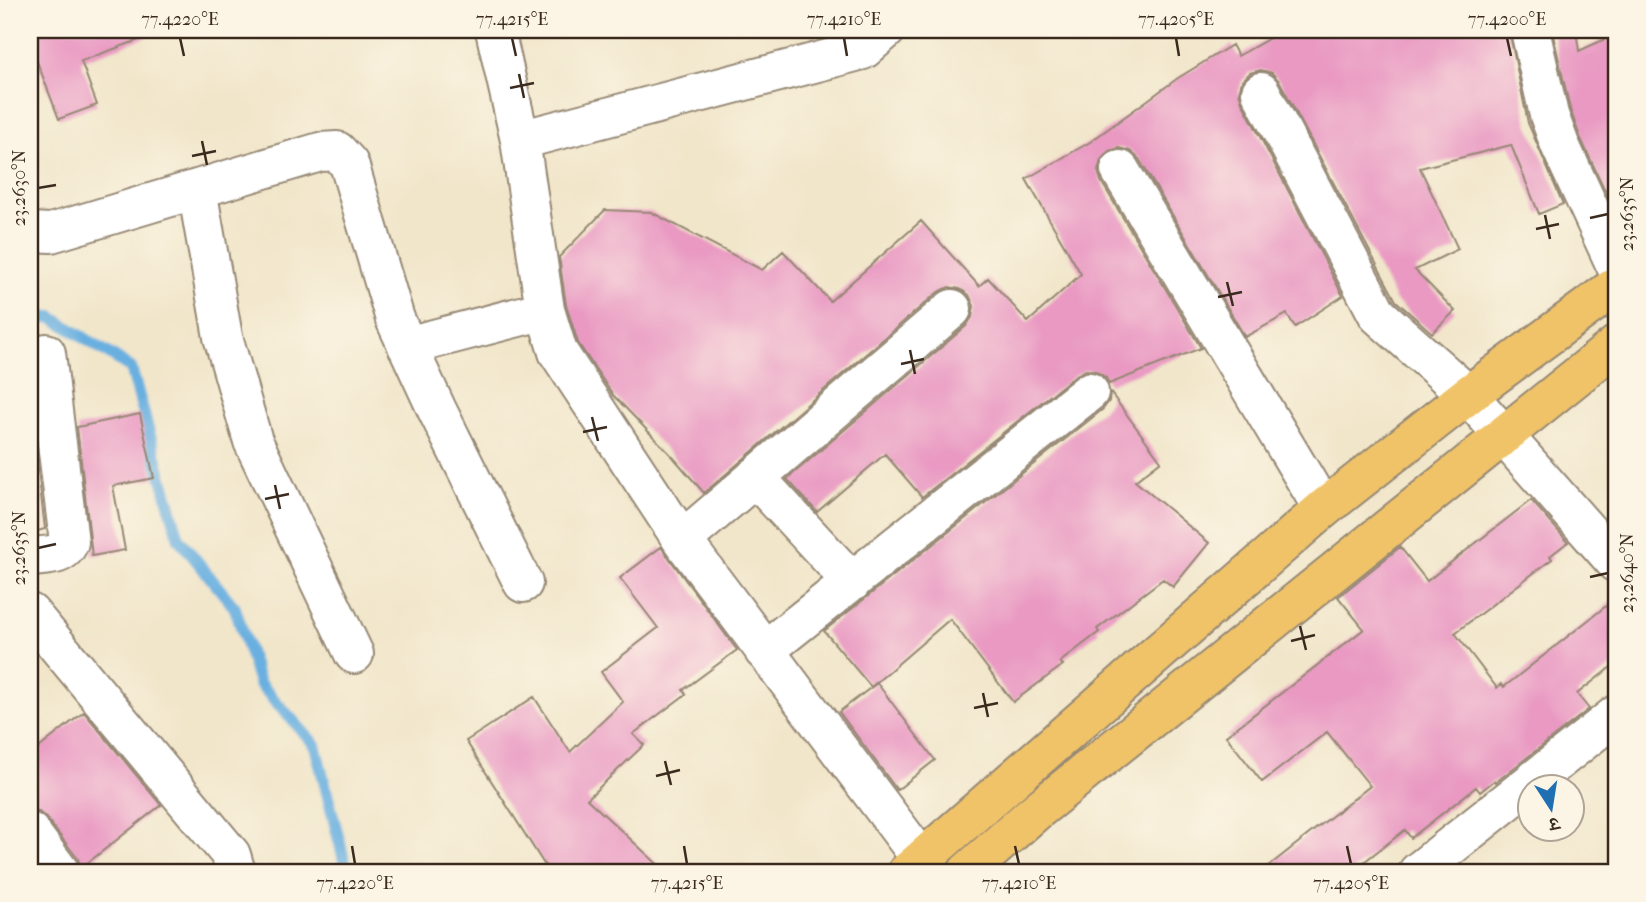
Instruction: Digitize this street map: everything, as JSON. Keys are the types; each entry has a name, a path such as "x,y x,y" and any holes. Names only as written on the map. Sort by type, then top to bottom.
{"main road":[{"path":"919,868 1323,509 1468,395 1616,286"},
{"path":"967,872 1034,813 1616,345"}],"street":[{"path":"495,30 520,140 545,310 558,352 682,540 919,868"},
{"path":"520,140 863,50 886,30"},
{"path":"1530,30 1549,115 1560,145 1616,266"},
{"path":"1261,92 1378,315 1468,395 1616,564"},
{"path":"30,232 51,233 320,152 337,151 349,164 395,319 523,583"},
{"path":"1120,170 1323,509"},
{"path":"197,189 223,337 253,441 354,654"},
{"path":"682,540 952,309"},
{"path":"407,346 545,310"},
{"path":"30,556 61,553 67,549 69,542 46,353"},
{"path":"764,651 1089,392"},
{"path":"755,477 852,582"},
{"path":"30,613 232,855 236,872"},
{"path":"1418,872 1616,716"},
{"path":"30,832 60,872"}],"building":[{"path":"30,30 154,30 155,34 81,61 97,105 59,119 30,43"},
{"path":"1284,30 1509,30 1528,123 1563,204 1539,214 1511,145 1420,168 1458,249 1415,270 1455,311 1432,333 1396,301 1280,82 1272,73 1261,70 1250,73 1242,81 1239,92 1242,102 1343,296 1295,327 1287,314 1245,337 1139,159 1130,151 1119,148 1109,151 1101,160 1098,171 1101,181 1201,348 1109,384 1106,378 1096,371 1086,370 1076,375 922,497 885,454 817,512 787,479 966,326 972,317 974,306 969,295 960,289 949,287 938,292 704,493 613,395 578,343 566,305 559,257 605,210 651,212 762,270 783,251 830,301 921,221 979,286 988,278 1028,322 1081,274 1026,179 1090,142 1178,78 1232,45 1238,56"},
{"path":"1552,30 1576,30 1579,51 1616,34 1616,214 1570,109"},
{"path":"1110,392 1161,461 1135,481 1209,543 1173,587 1163,579 1097,629 1099,632 1060,662 1063,665 1013,702 950,619 871,687 824,631 1103,409 1109,401"},
{"path":"140,414 154,478 113,486 125,550 92,556 77,427"},
{"path":"34,436 45,529 30,533 30,437"},
{"path":"1531,500 1568,542 1550,556 1552,559 1455,633 1497,688 1501,684 1504,687 1616,598 1616,663 1577,694 1589,709 1496,782 1495,780 1480,792 1476,787 1411,838 1405,830 1351,872 1261,872 1370,786 1327,732 1262,782 1226,736 1364,629 1338,597 1400,547 1427,581"},
{"path":"661,547 737,650 683,690 686,694 633,734 644,745 587,799 666,872 549,872 466,741 534,697 570,752 623,702 601,672 658,628 620,578"},
{"path":"877,683 935,760 897,790 839,712"},
{"path":"84,712 161,805 81,868 78,859 47,819 39,812 30,811 30,755"}],"waterway":[{"path":"30,319 52,317 131,368 179,539 235,608 259,683 315,745 347,872"}]}
